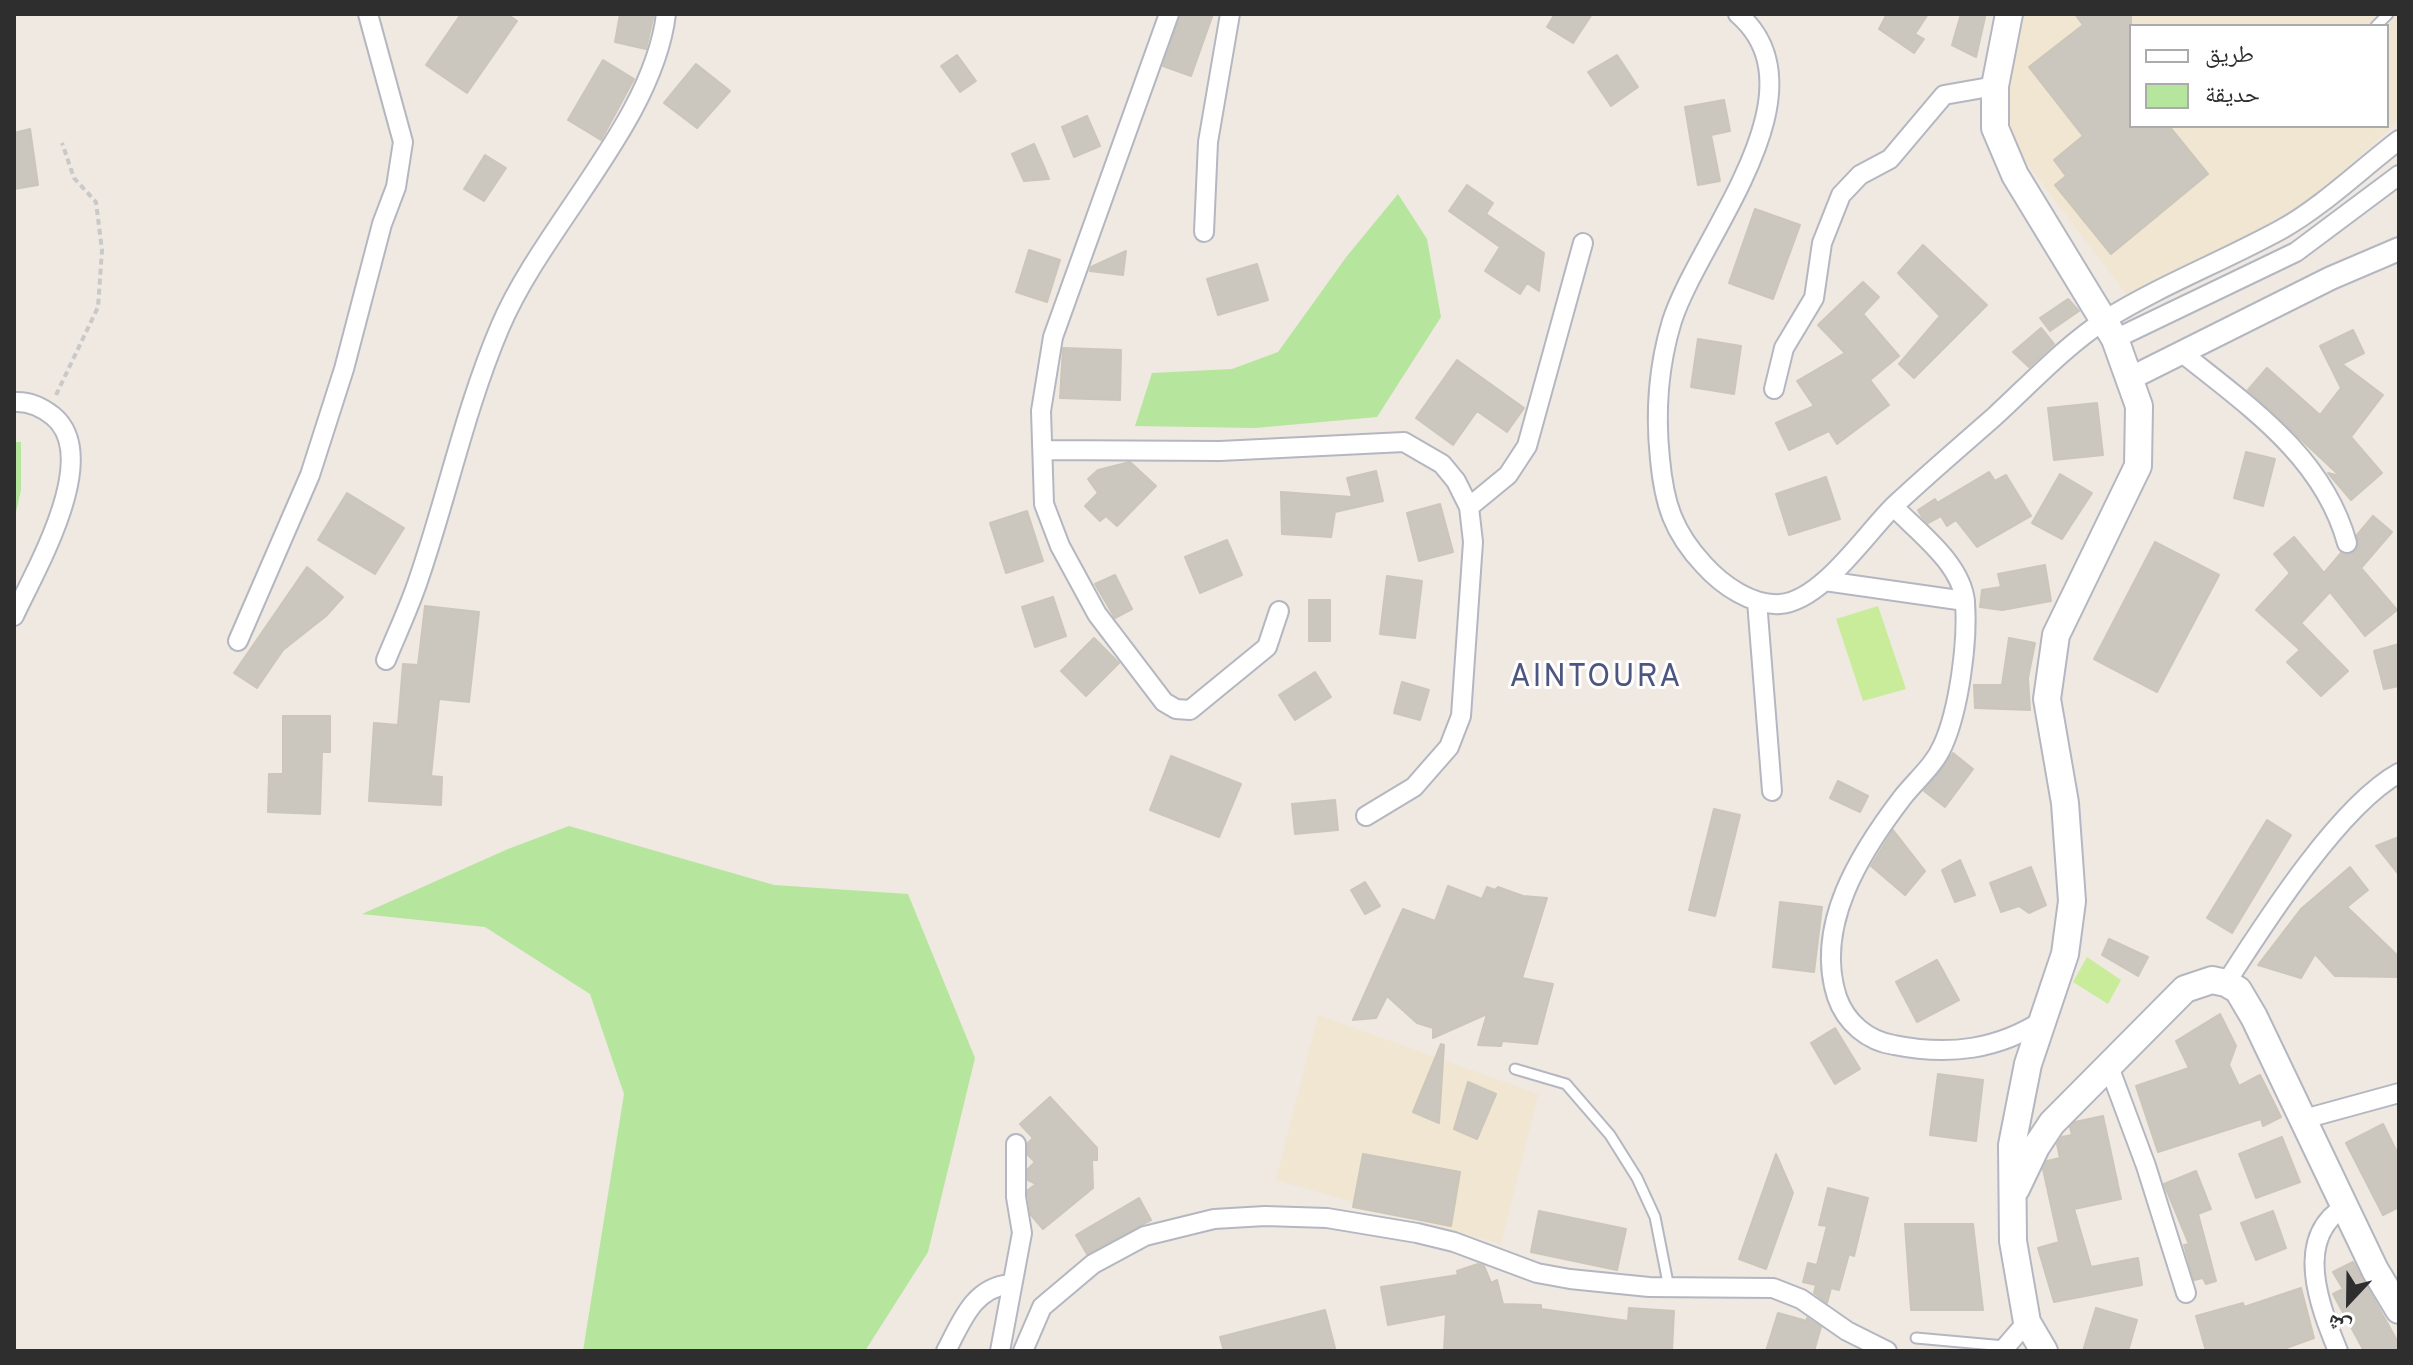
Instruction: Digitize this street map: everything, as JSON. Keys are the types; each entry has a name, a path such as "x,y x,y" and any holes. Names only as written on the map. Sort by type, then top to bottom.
{"main road":[{"path":"2009,14 1995,86 1995,128 2015,175 2110,330 2131,378 2139,406 2138,466 2056,635 2047,699 2065,803 2072,901 2065,954 2017,1104 2012,1145 2013,1241 2027,1322 2044,1351"},
{"path":"2012,1200 2036,1147 2052,1123 2108,1064 2185,989 2198,982 2226,983 2238,990 2246,1004 2375,1270 2399,1310"}],"street":[{"path":"238,641 310,475 344,369 382,224 396,187 403,142 368,14"},
{"path":"386,660 418,583 461,438 499,328 533,260 644,90 663,39 666,14"},
{"path":"1169,14 1053,337 1044,385 1044,504 1060,546 1097,614 1164,702 1176,709 1190,710 1267,647 1279,611"},
{"path":"1204,232 1210,128 1230,14"},
{"path":"1738,14 1762,42 1769,61 1769,109 1745,172 1699,258 1672,322 1655,404 1666,508 1703,565 1740,593 1757,601 1780,604 1802,599 1825,581 1894,507 2110,330 2286,227 2399,140"},
{"path":"1774,389 1784,348 1814,298 1822,243 1841,195 1860,175 1890,159 1944,95 1995,86"},
{"path":"2110,330 2296,252 2399,175"},
{"path":"1469,507 1508,475 1527,446 1583,243"},
{"path":"2131,378 2399,249"},
{"path":"2181,352 2293,447 2331,501 2347,543"},
{"path":"14,402 42,407 58,420 70,444 69,489 14,616"},
{"path":"1043,450 1220,451 1404,442 1442,464 1456,481 1469,507 1473,542 1461,716 1449,747 1414,787 1366,816"},
{"path":"1894,507 1943,557 1961,584 1965,601 1955,703 1945,741 1937,756 1876,834 1855,870 1840,906 1830,949 1832,978 1847,1016 1863,1033 1882,1043 1917,1050 1997,1045 2046,1019"},
{"path":"1825,581 1965,601"},
{"path":"1757,601 1772,791"},
{"path":"2226,983 2319,850 2369,796 2399,773"},
{"path":"2108,1064 2146,1166 2186,1293"},
{"path":"2304,1119 2399,1093"},
{"path":"1000,1351 1010,1284 1020,1257 1022,1233 1016,1197 1016,1144"},
{"path":"2338,1351 2315,1292 2313,1272 2315,1254 2331,1215 2346,1206"},
{"path":"1023,1351 1042,1307 1093,1264 1145,1236 1214,1219 1265,1216 1358,1222 1454,1242 1537,1273 1606,1285 1758,1287 1787,1292 1847,1331 1887,1351"},
{"path":"946,1351 979,1295 993,1286 1010,1284"},
{"path":"2004,1349 2027,1322"}],"lane":[{"path":"1515,1069 1566,1084 1610,1135 1637,1178 1655,1217 1669,1288"},
{"path":"1916,1338 2004,1349"}],"path":[{"path":"48,412 98,307 102,250 96,202 74,178 62,143"}],"shaded area":[{"path":"2018,14 2399,14 2399,120 2323,191 2133,303 2016,149 2002,85"},
{"path":"1318,1015 1538,1094 1501,1244 1276,1180"}],"green space":[{"path":"1398,194 1427,239 1441,317 1377,417 1255,428 1135,426 1152,373 1232,369 1278,352 1347,256"},
{"path":"14,442 21,442 21,490 14,521"},
{"path":"1878,606 1906,689 1863,701 1836,619"},
{"path":"569,826 774,885 908,894 975,1058 928,1252 865,1351 583,1351 624,1094 590,994 485,927 362,914 508,849"},
{"path":"2087,957 2121,980 2108,1004 2073,982"}],"building":[{"path":"461,14 507,14 517,21 467,93 426,65"},
{"path":"620,14 654,14 646,49 615,42"},
{"path":"1181,14 1213,14 1191,76 1163,66"},
{"path":"1555,14 1592,14 1573,43 1547,27"},
{"path":"1887,14 1928,14 1915,34 1924,39 1914,53 1879,29"},
{"path":"1961,14 1985,17 1976,57 1952,45"},
{"path":"2075,14 2131,14 2129,128 2171,128 2208,174 2111,254 2055,185 2066,176 2054,160 2083,136 2029,67 2083,25"},
{"path":"957,55 976,81 960,92 941,66"},
{"path":"1617,55 1638,87 1611,106 1588,72"},
{"path":"603,60 634,79 601,140 568,120"},
{"path":"696,64 730,91 697,128 664,103"},
{"path":"1724,100 1730,131 1711,135 1720,181 1698,185 1685,107"},
{"path":"1087,116 1100,146 1074,157 1062,127"},
{"path":"30,129 38,185 14,189 14,133"},
{"path":"1034,144 1049,179 1024,181 1012,154"},
{"path":"485,155 506,168 484,201 464,189"},
{"path":"1467,185 1493,203 1486,214 1544,253 1539,291 1527,283 1520,294 1485,271 1500,247 1449,211"},
{"path":"1755,209 1800,225 1773,299 1729,283"},
{"path":"1923,245 1987,305 1914,378 1899,364 1940,316 1898,273"},
{"path":"1029,250 1060,260 1047,302 1016,292"},
{"path":"1126,251 1123,275 1090,271 1091,267"},
{"path":"1257,264 1268,300 1218,315 1207,279"},
{"path":"1863,282 1879,297 1863,314 1899,356 1870,380 1889,405 1837,444 1829,431 1789,450 1776,423 1814,406 1797,381 1845,353 1818,325"},
{"path":"2068,299 2079,311 2050,331 2040,318"},
{"path":"2041,328 2054,344 2029,367 2013,352"},
{"path":"2353,330 2364,353 2342,364 2383,395 2351,437 2382,473 2351,500 2328,473 2340,476 2248,390 2267,368 2320,415 2341,388 2320,346"},
{"path":"1698,339 1741,346 1734,394 1691,387"},
{"path":"1063,348 1121,350 1120,400 1060,398"},
{"path":"1457,360 1524,408 1507,432 1477,411 1453,445 1416,418"},
{"path":"2097,403 2103,455 2054,460 2048,408"},
{"path":"2246,452 2275,459 2263,506 2234,498"},
{"path":"1130,462 1156,486 1117,526 1106,516 1100,521 1085,506 1098,493 1088,479 1098,470"},
{"path":"1376,471 1383,501 1335,512 1331,537 1282,534 1281,492 1352,497 1347,478"},
{"path":"1989,472 1995,481 2006,475 2031,516 1977,547 1956,520 1947,526 1941,516 1928,523 1922,517 1918,510 1935,499 1937,503"},
{"path":"2060,474 2092,493 2062,539 2032,523"},
{"path":"1826,477 1840,519 1789,535 1776,494"},
{"path":"347,493 404,528 375,574 318,540"},
{"path":"1440,504 1453,552 1419,561 1407,513"},
{"path":"1027,511 1043,561 1006,573 990,523"},
{"path":"2373,516 2392,532 2361,568 2397,610 2365,636 2330,592 2301,623 2348,671 2321,696 2287,662 2300,650 2256,610 2290,573 2274,554 2294,537 2324,573 2341,553 2356,551 2357,535"},
{"path":"1227,540 1242,575 1200,593 1185,557"},
{"path":"2155,542 2219,575 2157,692 2094,659"},
{"path":"2045,565 2051,601 2002,610 1980,607 1982,590 2001,587 1998,574"},
{"path":"307,567 343,597 326,616 283,650 257,688 234,673"},
{"path":"1115,575 1132,609 1115,618 1095,584"},
{"path":"1387,576 1422,581 1415,638 1380,634"},
{"path":"1053,597 1066,636 1035,647 1022,607"},
{"path":"1309,600 1330,600 1330,641 1309,641"},
{"path":"425,606 479,612 469,702 439,699 431,776 442,777 441,805 369,801 374,723 398,725 403,664 418,665"},
{"path":"1094,638 1119,663 1086,696 1061,671"},
{"path":"2009,638 2035,643 2028,678 2030,710 1975,708 1974,685 2002,685"},
{"path":"2399,644 2399,686 2384,689 2374,651"},
{"path":"1315,672 1331,697 1295,720 1279,695"},
{"path":"1402,682 1429,690 1420,720 1394,713"},
{"path":"283,716 330,716 330,752 322,752 320,814 268,812 269,774 283,774"},
{"path":"1953,753 1973,769 1945,807 1924,791"},
{"path":"1171,756 1241,784 1219,837 1150,810"},
{"path":"1838,781 1868,796 1860,812 1830,798"},
{"path":"1335,800 1338,830 1295,834 1292,804"},
{"path":"1714,809 1740,815 1715,916 1689,910"},
{"path":"2267,820 2291,835 2232,933 2207,918"},
{"path":"1893,830 1925,871 1905,895 1871,866"},
{"path":"2399,837 2399,875 2376,846"},
{"path":"1960,860 1975,895 1955,902 1942,870"},
{"path":"2031,867 2046,905 2029,913 2019,906 2001,912 1990,883"},
{"path":"2350,867 2368,890 2347,907 2399,957 2399,977 2335,976 2315,954 2301,978 2258,965 2301,909"},
{"path":"1365,882 1380,906 1365,914 1351,890"},
{"path":"1448,886 1482,899 1487,887 1547,898 1522,978 1553,984 1537,1044 1502,1041 1501,1046 1478,1045 1487,1014 1433,1038 1433,1028 1417,1023 1387,996 1376,1018 1353,1020 1403,909 1435,921"},
{"path":"1780,902 1822,907 1814,972 1773,967"},
{"path":"2109,939 2148,957 2138,976 2102,955"},
{"path":"1937,960 1959,1000 1917,1022 1896,982"},
{"path":"2220,1014 2236,1046 2229,1065 2239,1086 2260,1075 2281,1117 2263,1126 2261,1119 2158,1152 2136,1086 2189,1068 2176,1041"},
{"path":"1835,1028 1860,1069 1835,1084 1811,1043"},
{"path":"1441,1044 1444,1045 1439,1123 1413,1112"},
{"path":"1938,1074 1983,1080 1976,1141 1930,1135"},
{"path":"1468,1082 1496,1094 1477,1139 1454,1129"},
{"path":"1050,1097 1097,1148 1097,1160 1092,1160 1093,1188 1043,1229 1031,1215 1028,1196 1028,1190 1036,1184 1028,1180 1028,1169 1035,1162 1028,1155 1028,1143 1033,1138 1020,1124"},
{"path":"2103,1116 2121,1199 2074,1209 2091,1267 2138,1258 2142,1285 2054,1302 2038,1248 2059,1242 2043,1169 2047,1161 2060,1158 2057,1144 2062,1137 2072,1135 2070,1127 2075,1122"},
{"path":"2383,1124 2399,1156 2399,1207 2383,1215 2346,1143"},
{"path":"2282,1137 2300,1182 2256,1198 2239,1154"},
{"path":"1363,1154 1460,1172 1451,1226 1353,1207"},
{"path":"1776,1154 1793,1193 1766,1269 1739,1259"},
{"path":"2196,1171 2211,1209 2198,1214 2216,1281 2206,1284 2203,1278 2194,1280 2184,1245 2189,1244 2164,1184"},
{"path":"1828,1188 1868,1198 1854,1256 1849,1254 1839,1290 1831,1288 1827,1303 1814,1293 1816,1285 1803,1282 1808,1263 1817,1265 1827,1226 1819,1225"},
{"path":"1139,1198 1151,1220 1087,1254 1076,1235"},
{"path":"1539,1211 1626,1229 1617,1270 1531,1252"},
{"path":"2273,1211 2286,1248 2256,1260 2241,1223"},
{"path":"1905,1224 1973,1224 1983,1310 1911,1310"},
{"path":"2353,1262 2399,1344 2399,1351 2364,1351 2333,1294 2343,1289 2333,1272"},
{"path":"1478,1264 1484,1266 1491,1283 1497,1280 1503,1304 1541,1305 1541,1309 1628,1321 1629,1308 1674,1311 1672,1351 1444,1351 1446,1314 1388,1325 1381,1287 1458,1275 1457,1271"},
{"path":"2301,1288 2314,1338 2278,1351 2206,1351 2196,1316 2243,1303 2244,1307"},
{"path":"2096,1308 2137,1320 2128,1351 2083,1351"},
{"path":"1325,1310 1335,1348 1323,1351 1224,1351 1220,1337"},
{"path":"1778,1313 1807,1321 1807,1318 1821,1327 1814,1351 1766,1351"}],"district":[{"name":"AINTOURA","path":"1596,680"}]}
